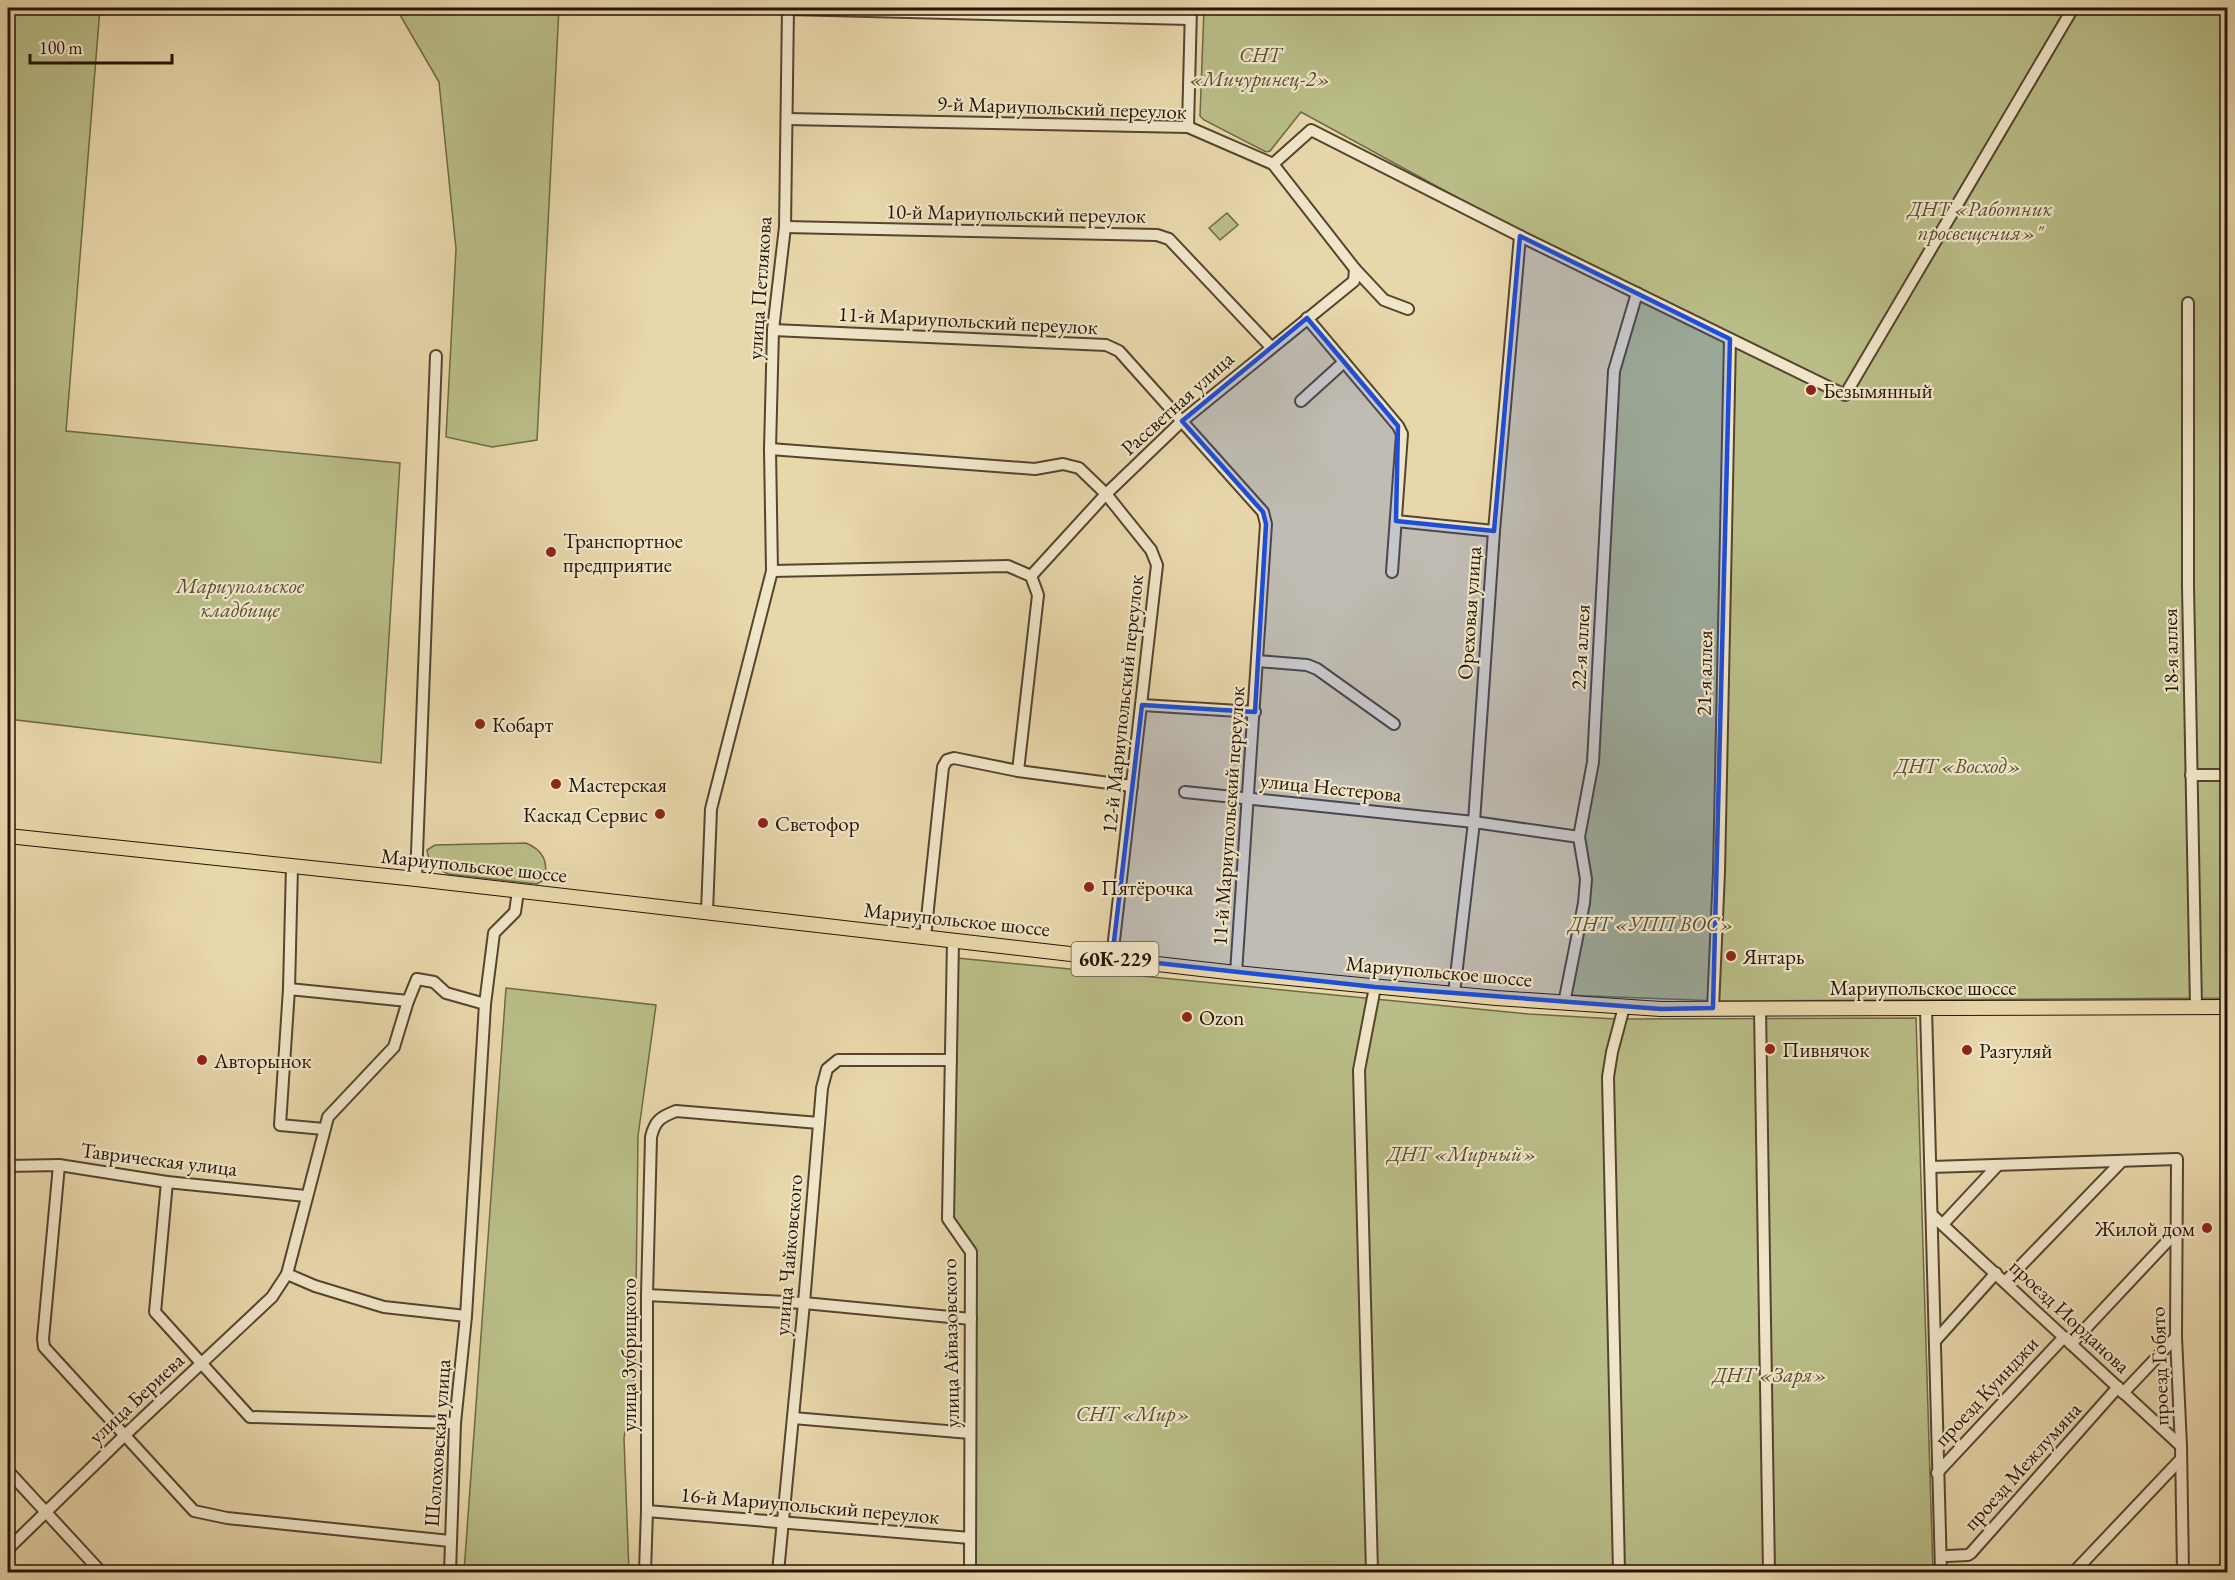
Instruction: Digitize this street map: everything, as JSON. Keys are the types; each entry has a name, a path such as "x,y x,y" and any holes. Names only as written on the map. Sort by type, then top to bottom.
{"main road":[{"name":"Мариупольское шоссе","path":"8,836 416,879 1236,973 1564,1003 1661,1009 1926,1008 2195,1003 2228,1007"}],"street":[{"path":"788,8 1190,19"},
{"name":"улица Петлякова","path":"707,912 711,809 772,571 770,449 773,330 785,227 788,8"},
{"path":"1188,127 1191,8"},
{"path":"1273,164 1311,130 1520,236 1845,395 2073,8"},
{"name":"9-й Мариупольский переулок","path":"787,119 1188,127 1273,164 1355,269 1384,300 1408,309"},
{"name":"10-й Мариупольский переулок","path":"785,227 1157,235 1169,239 1271,346"},
{"name":"Ореховая улица","path":"1454,993 1474,822 1494,531 1520,236"},
{"name":"Рассветная улица","path":"1031,576 1106,494 1182,421 1271,346 1354,281 1355,269"},
{"name":"22-я аллея","path":"1564,1003 1584,903 1586,879 1579,837 1593,762 1614,371 1636,293"},
{"name":"18-я аллея","path":"2188,303 2195,1003"},
{"path":"1307,318 1398,426 1402,434 1392,572"},
{"name":"11-й Мариупольский переулок","path":"773,330 1106,345 1119,351 1263,512 1266,524 1258,661 1236,973"},
{"name":"21-я аллея","path":"1713,1008 1719,872 1730,339"},
{"path":"416,879 436,356"},
{"path":"1301,401 1344,362"},
{"name":"12-й Мариупольский переулок","path":"770,449 1035,469 1063,464 1079,468 1106,494 1151,550 1157,565 1112,958"},
{"path":"1396,520 1494,531"},
{"path":"772,571 1008,566 1031,576 1038,595 1018,771"},
{"name":"11-й Мариупольский переулок","path":"1258,661 1307,665 1317,669 1394,724"},
{"path":"1142,705 1255,712"},
{"path":"926,937 943,767 946,760 954,758 1018,771 1132,786"},
{"path":"2191,775 2228,775"},
{"name":"улица Нестерова","path":"1185,792 1474,822 1579,837"},
{"path":"292,866 289,989 280,1125 324,1129"},
{"name":"Шолоховская улица","path":"450,1572 455,1423 466,1316 485,1004 494,933 515,912 518,891"},
{"name":"улица Айвазовского","path":"953,940 948,1219 971,1252 970,1572"},
{"path":"466,1316 384,1307 315,1286 287,1274 328,1117 394,1047 408,1000 417,980 434,982 446,993 485,1004"},
{"path":"1372,1572 1359,1070 1375,987"},
{"path":"289,989 408,1000"},
{"path":"1619,1572 1608,1077 1624,1007"},
{"path":"1760,1008 1769,1572"},
{"path":"1926,1008 1941,1572"},
{"name":"улица Чайковского","path":"778,1572 822,1088 827,1070 838,1060 951,1060"},
{"name":"улица Зубрицкого","path":"645,1572 646,1295 653,1129 661,1117 676,1111 819,1124"},
{"name":"проезд Гобято","path":"2122,1161 2177,1159 2176,1337 2183,1572"},
{"path":"1931,1167 2122,1161"},
{"path":"2005,1282 2122,1161"},
{"path":"59,1165 44,1347 194,1511 226,1518 450,1541"},
{"name":"Таврическая улица","path":"8,1166 59,1165 167,1182 306,1196"},
{"path":"1943,1224 1998,1165"},
{"path":"167,1182 155,1312 250,1417 455,1423"},
{"name":"проезд Иорданова","path":"1932,1215 2181,1446"},
{"name":"проезд Куинджи","path":"1937,1473 2178,1230"},
{"path":"1935,1341 1996,1273"},
{"name":"улица Бериева","path":"8,1549 45,1511 272,1297 287,1274"},
{"path":"646,1295 804,1303 971,1319"},
{"name":"проезд Межлумяна","path":"1947,1556 1971,1553 2121,1390 2176,1337"},
{"path":"793,1418 970,1433"},
{"path":"2074,1572 2181,1459"},
{"path":"8,1471 101,1572"},
{"name":"16-й Мариупольский переулок","path":"647,1511 970,1538"}],"highlighted area":[{"path":"1520,236 1730,339 1713,1008 1661,1009 1375,987 1112,958 1142,705 1255,712 1266,524 1263,512 1182,421 1307,318 1398,426 1396,521 1494,531"}],"green space":[{"name":"Мариупольское кладбище","path":"8,8 100,8 66,431 400,463 381,763 8,719"},
{"path":"396,8 559,8 537,440 492,447 446,437 456,249 439,82"},
{"path":"1204,8 2227,8 2227,998 1719,1001 1566,995 1584,903 1584,837 1593,762 1614,371 1635,288 1526,235 1301,112 1270,151 1266,152 1204,120 1200,116"},
{"path":"1227,213 1238,225 1220,240 1209,228"},
{"path":"526,843 537,849 545,862 545,879 537,884 448,874 431,862 427,850 435,845"},
{"path":"957,958 1529,1014 1616,1019 1916,1018 1933,1572 973,1572 972,1251 950,1219"},
{"path":"506,988 656,1005 638,1136 635,1374 624,1438 629,1572 464,1572"}],"place":[{"name":"Безымянный","path":"1811,390"},
{"name":"Транспортное предприятие","path":"551,552"},
{"name":"Кобарт","path":"480,724"},
{"name":"Мастерская","path":"556,784"},
{"name":"Каскад Сервис","path":"660,814"},
{"name":"Светофор","path":"763,823"},
{"name":"Пятёрочка","path":"1089,887"},
{"name":"Янтарь","path":"1731,956"},
{"name":"Ozon","path":"1187,1017"},
{"name":"Пивнячок","path":"1770,1049"},
{"name":"Разгуляй","path":"1967,1050"},
{"name":"Авторынок","path":"202,1060"},
{"name":"Жилой дом","path":"2207,1228"}],"park label":[{"name":"СНТ «Мичуринец-2»","path":"1260,66"},
{"name":"ДНТ «Работник просвещения»\"","path":"1980,220"},
{"name":"ДНТ «Восход»","path":"1958,765"},
{"name":"ДНТ «УПП ВОС»","path":"1651,923"},
{"name":"ДНТ «Мирный»","path":"1462,1153"},
{"name":"ДНТ «Заря»","path":"1770,1374"},
{"name":"СНТ «Мир»","path":"1133,1413"}]}
